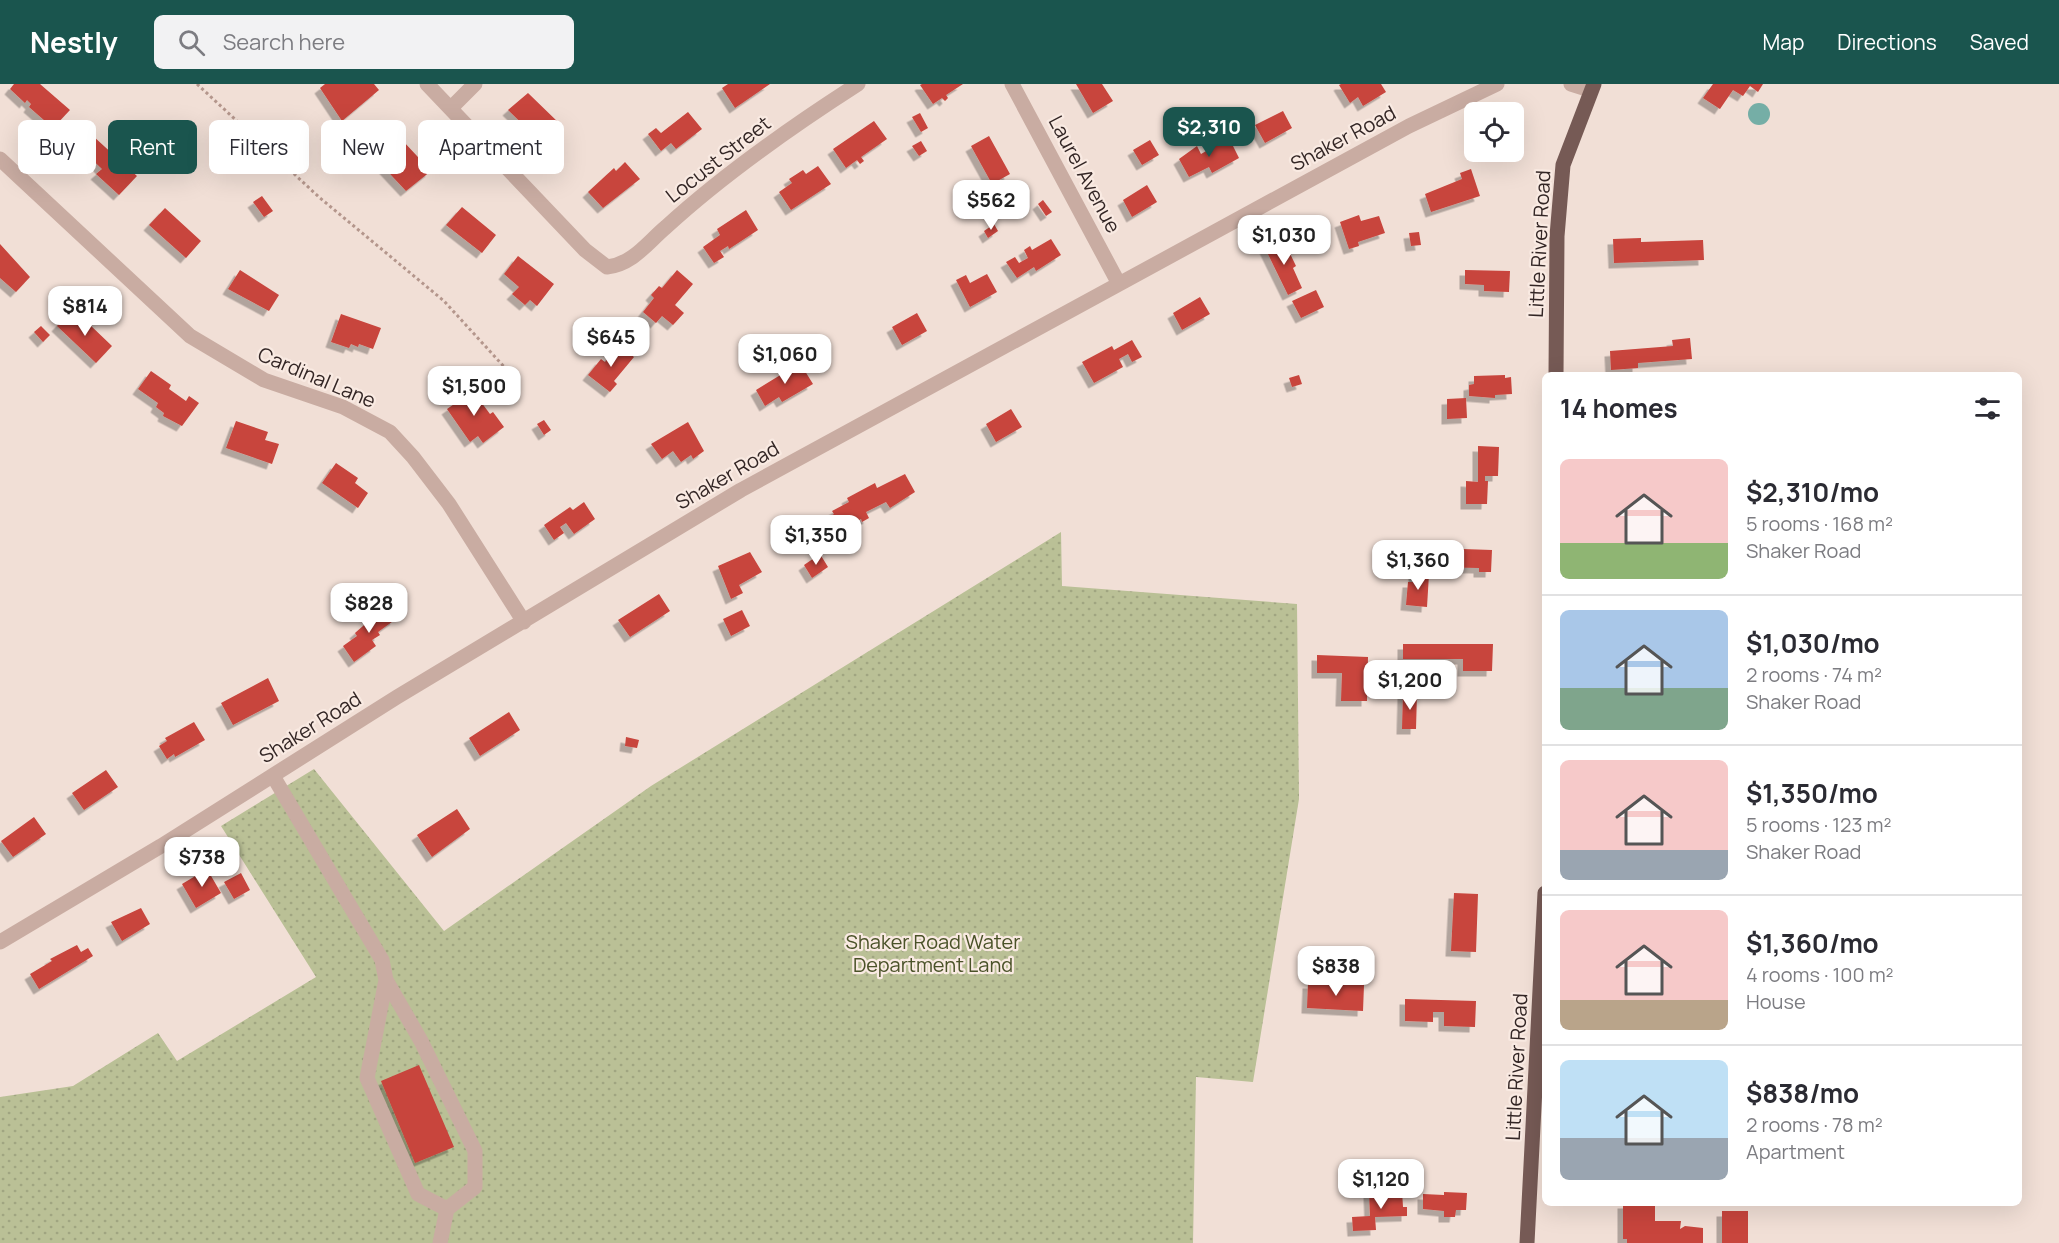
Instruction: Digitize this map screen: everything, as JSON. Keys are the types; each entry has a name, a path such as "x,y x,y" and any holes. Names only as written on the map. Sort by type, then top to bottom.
{"main road":[{"name":"Little River Road","path":"1556,372 1557,236 1563,165 1592,87"},
{"name":"Little River Road","path":"1527,1243 1542,1025"}],"street":[{"path":"427,84 451,108 475,84"},
{"name":"Locust Street","path":"451,108 585,250 607,267 618,266 636,256 697,199 774,141 858,84"},
{"name":"Laurel Avenue","path":"1012,84 1119,284"},
{"name":"Shaker Road","path":"0,942 741,490 1409,126 1497,84"},
{"path":"1571,84 1592,87"},
{"name":"Cardinal Lane","path":"0,159 189,336 264,380 343,407 390,432 413,457 449,504 524,622"},
{"path":"273,776 382,960 386,980 421,1041 475,1151 476,1187 447,1209 440,1243"},
{"path":"386,980 367,1078 418,1194 447,1209"}],"path":[{"path":"197,84 320,198 444,301 518,382"}],"green space":[{"name":"Shaker Road Water Department Land","path":"1061,532 1062,586 1297,604 1299,799 1253,1082 1196,1077 1193,1243 0,1243 0,1097 73,1086 158,1033 177,1061 316,977 221,826 314,769 444,931 651,786"}],"water":[{"path":"1759,103 1767,106 1770,114 1767,122 1759,125 1751,122 1748,114 1751,106"}],"building":[{"path":"14,84 40,84 70,110 61,120 44,120 29,107 31,104 27,100 25,103 10,89"},
{"path":"325,84 374,84 379,90 341,120 320,88"},
{"path":"728,84 770,84 735,108 722,88"},
{"path":"963,84 946,95 948,98 945,101 942,98 933,104 920,85"},
{"path":"1076,84 1102,84 1113,101 1093,113"},
{"path":"1381,84 1386,92 1363,106 1358,97 1350,103 1339,85"},
{"path":"1713,84 1763,84 1758,92 1750,86 1743,96 1733,90 1720,109 1703,98"},
{"path":"528,93 556,120 518,120 508,110"},
{"path":"1283,111 1292,128 1265,143 1255,125"},
{"path":"688,112 702,129 676,149 671,143 661,151 648,134 656,128 661,133"},
{"path":"920,113 928,128 921,132 912,117"},
{"path":"874,121 887,139 861,157 864,161 860,164 857,160 846,168 833,149"},
{"path":"989,136 1010,174 992,184 971,146"},
{"path":"1229,138 1239,158 1212,173 1209,167 1189,177 1179,159 1197,146 1201,154"},
{"path":"96,139 108,150 108,174 135,174 137,176 119,195 96,174 102,169 96,163"},
{"path":"1150,140 1159,155 1142,165 1133,150"},
{"path":"921,141 927,151 919,156 912,146"},
{"path":"406,144 418,157 418,174 427,174 406,191 390,174 406,174"},
{"path":"625,162 640,179 603,208 588,192 614,168 616,171"},
{"path":"818,166 831,184 791,210 779,192 792,183 789,179 803,170 806,174"},
{"path":"1471,169 1480,196 1431,212 1425,194 1462,179 1460,173"},
{"path":"1147,185 1157,202 1132,217 1123,200"},
{"path":"262,196 273,211 264,217 253,202"},
{"path":"1043,200 1052,212 1046,216 1038,204"},
{"path":"462,207 496,235 482,253 446,225"},
{"path":"165,208 201,241 186,258 149,225"},
{"path":"746,210 758,230 729,249 728,246 720,251 724,257 714,263 703,247 720,235 717,229"},
{"path":"1359,215 1361,221 1379,216 1385,233 1358,242 1359,246 1349,249 1340,222"},
{"path":"994,224 998,231 988,238 984,231"},
{"path":"1419,232 1421,245 1411,246 1409,233"},
{"path":"1641,238 1641,242 1703,240 1704,260 1614,263 1613,239"},
{"path":"1051,239 1061,255 1036,271 1034,267 1017,278 1006,262 1015,257 1019,263 1028,258 1024,250 1030,246 1032,250"},
{"path":"1283,239 1296,266 1293,268 1302,288 1288,295 1265,248"},
{"path":"0,244 30,277 16,292 0,278"},
{"path":"518,256 554,284 537,306 530,300 525,305 512,294 519,287 504,274"},
{"path":"240,270 279,295 269,311 228,289"},
{"path":"677,270 693,284 675,305 684,313 673,325 662,316 656,323 643,312 654,298 651,295 659,286 662,288"},
{"path":"1465,270 1510,271 1509,292 1484,291 1484,285 1465,284"},
{"path":"987,274 997,292 970,307 956,280 966,275 970,283"},
{"path":"1316,290 1324,307 1301,318 1292,301"},
{"path":"1200,297 1210,314 1182,330 1173,313"},
{"path":"71,311 83,322 81,324 85,328 89,324 112,346 96,363 57,326"},
{"path":"917,313 927,331 902,345 892,327"},
{"path":"341,314 381,328 373,349 359,344 358,347 351,344 349,348 331,342"},
{"path":"41,326 50,335 43,342 34,332"},
{"path":"1690,338 1692,359 1638,363 1638,368 1611,370 1610,351 1673,346 1672,340"},
{"path":"1132,340 1142,357 1132,362 1128,354 1119,359 1123,367 1094,383 1082,362 1112,346 1114,350"},
{"path":"619,345 634,357 614,381 617,384 610,392 588,375 601,359 605,362"},
{"path":"800,363 813,384 782,402 779,397 765,406 756,390"},
{"path":"151,371 171,385 169,389 186,401 189,396 199,403 182,426 163,416 164,413 156,407 158,403 138,389"},
{"path":"1299,375 1302,384 1292,387 1289,378"},
{"path":"1505,375 1505,378 1511,377 1512,394 1495,395 1495,398 1469,396 1469,385 1474,384 1474,376"},
{"path":"469,386 490,414 493,412 504,427 483,443 478,436 470,442 447,409 460,400 457,395"},
{"path":"1466,398 1467,418 1447,419 1447,399"},
{"path":"1011,409 1022,427 996,442 986,424"},
{"path":"544,420 551,430 544,435 537,424"},
{"path":"236,421 268,432 265,440 279,444 272,464 226,448"},
{"path":"688,422 704,451 693,459 691,455 681,462 673,451 662,459 651,444"},
{"path":"1478,446 1499,447 1498,476 1485,476 1485,481 1488,481 1487,504 1466,504 1466,481 1478,482"},
{"path":"336,463 358,478 355,483 368,493 358,508 322,483"},
{"path":"905,474 915,492 890,508 886,502 866,512 869,518 862,522 861,519 842,529 841,526 832,530 826,519 834,514 832,511 849,502 847,498 875,483 877,488"},
{"path":"584,502 595,519 574,534 566,523 560,527 564,533 554,540 544,525 570,507 573,510"},
{"path":"1433,548 1492,550 1491,572 1479,572 1479,568 1433,567"},
{"path":"750,552 762,572 739,585 743,593 731,599 718,566"},
{"path":"820,554 828,567 812,578 804,565"},
{"path":"1414,573 1429,574 1427,607 1406,605 1408,582 1414,582"},
{"path":"659,594 670,611 630,637 618,620"},
{"path":"386,605 396,619 378,632 380,635 372,640 376,646 354,662 343,646 357,636 355,633 371,619 369,617"},
{"path":"742,610 750,626 731,636 723,619"},
{"path":"1403,644 1493,644 1492,671 1463,671 1463,659 1403,659"},
{"path":"1317,655 1368,657 1367,701 1341,701 1342,673 1317,673"},
{"path":"268,678 279,701 233,725 221,703"},
{"path":"1403,693 1417,693 1416,729 1402,729"},
{"path":"509,712 520,730 480,756 469,738"},
{"path":"194,722 205,740 167,759 159,746 167,741 165,738"},
{"path":"626,737 639,740 637,748 625,746"},
{"path":"106,770 118,787 84,810 72,793"},
{"path":"457,809 470,829 432,857 417,835"},
{"path":"34,817 46,834 13,857 1,841"},
{"path":"207,869 221,893 196,908 182,884"},
{"path":"241,873 250,890 234,899 224,882"},
{"path":"1454,893 1478,894 1476,952 1451,951"},
{"path":"141,908 150,924 122,941 111,922"},
{"path":"77,945 81,952 88,948 93,956 39,989 30,974 52,961 50,959"},
{"path":"1308,983 1364,985 1363,1011 1307,1008"},
{"path":"1405,999 1476,1001 1475,1027 1444,1026 1444,1012 1433,1012 1433,1022 1405,1021"},
{"path":"419,1065 454,1147 415,1163 381,1081"},
{"path":"1402,1191 1403,1207 1407,1207 1407,1216 1375,1217 1376,1230 1353,1231 1352,1217 1370,1216 1369,1192"},
{"path":"1444,1192 1467,1193 1466,1210 1456,1210 1455,1217 1444,1217 1444,1211 1423,1209 1423,1194 1444,1195"},
{"path":"1623,1206 1655,1206 1655,1221 1681,1221 1680,1229 1685,1226 1703,1228 1703,1243 1627,1243 1627,1239 1623,1239"},
{"path":"1722,1211 1748,1211 1748,1243 1722,1243"}]}
